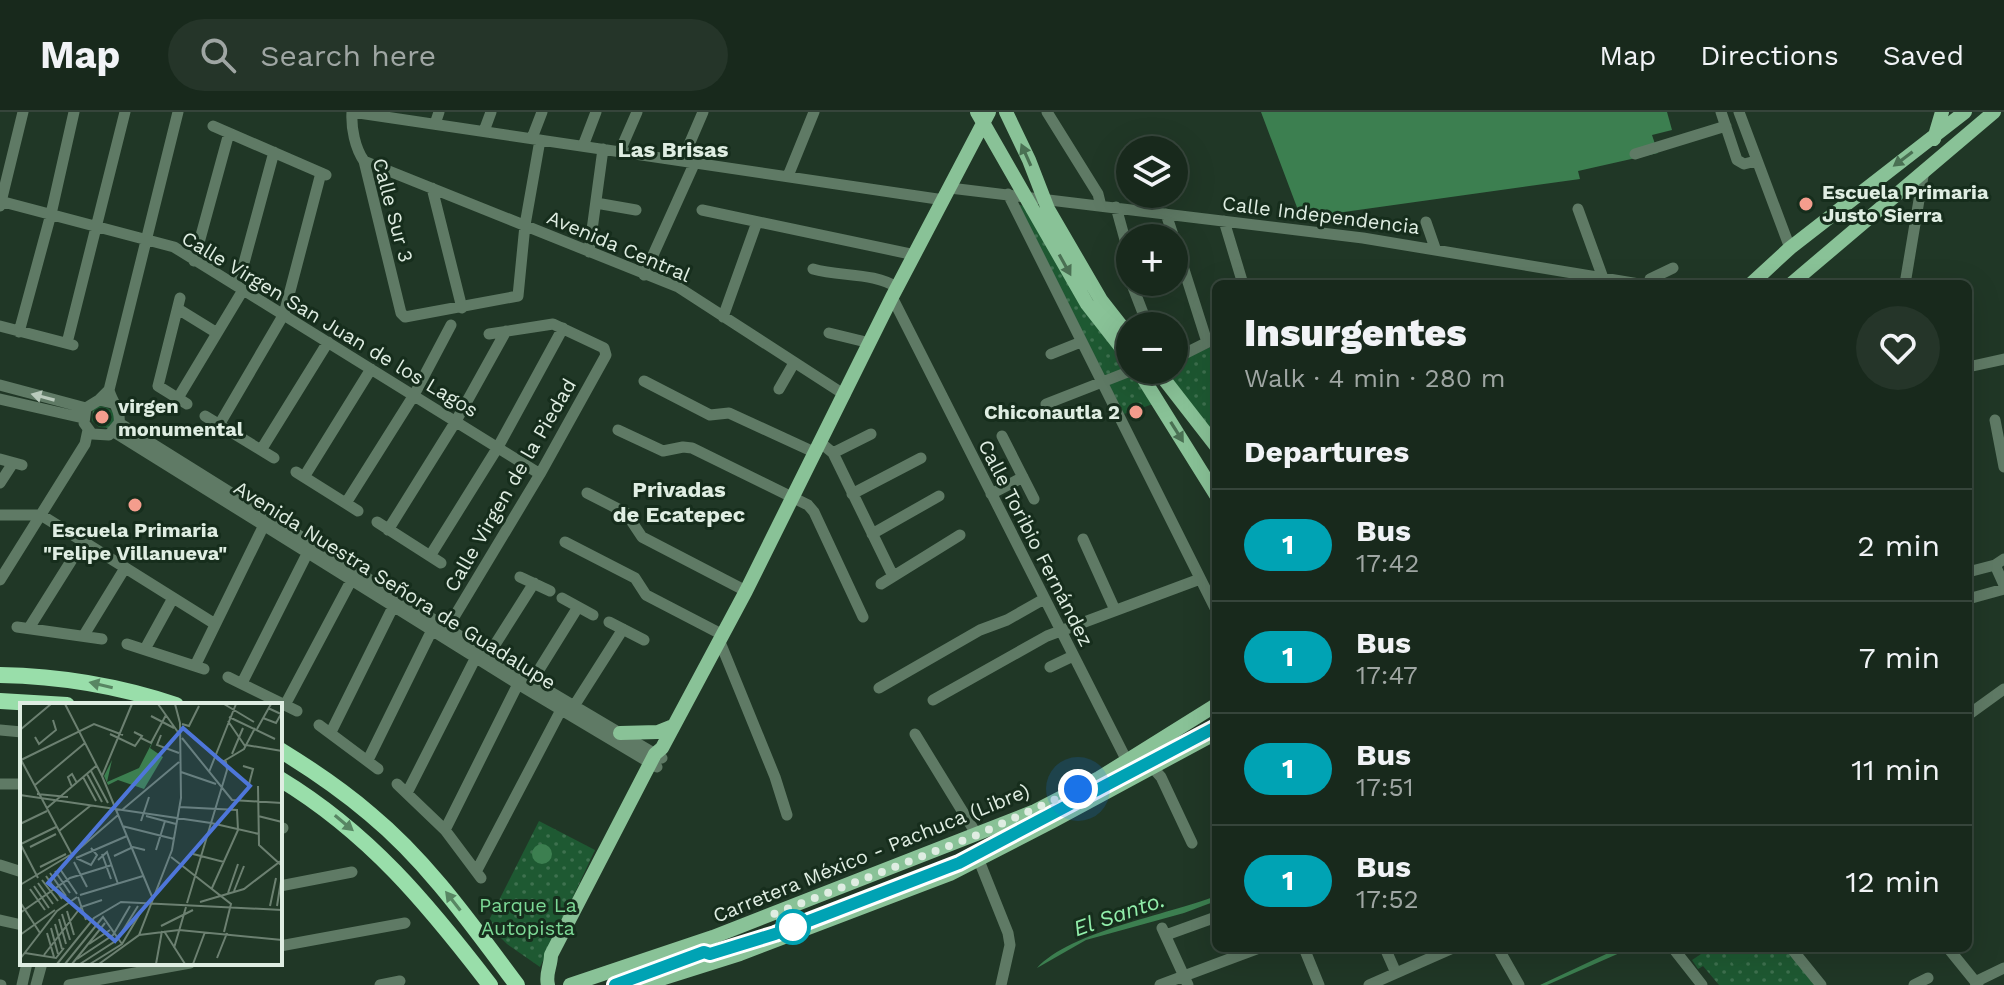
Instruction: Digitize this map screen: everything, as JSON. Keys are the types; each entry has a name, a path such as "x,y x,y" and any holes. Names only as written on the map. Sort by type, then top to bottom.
{"highway":[{"path":"0,675 87,682 168,703"},
{"path":"0,701 34,703"},
{"path":"282,751 319,774 371,815 411,853 448,894 517,985"},
{"path":"282,780 333,814 385,859 433,912 490,985"}],"main road":[{"path":"1006,112 1043,199 1101,300 1116,319"},
{"path":"1924,170 1942,112"},
{"path":"1755,280 1790,248 1965,112"},
{"path":"1796,280 1994,112"},
{"path":"713,937 688,937 559,980 548,975 551,955 722,638 947,194 983,115"},
{"path":"983,115 1087,304 1116,341"},
{"path":"1145,384 1212,489"},
{"path":"1168,384 1212,441"},
{"name":"Carretera México - Pachuca (Libre)","path":"570,985 713,937 1035,811 1127,761 1212,708"},
{"path":"620,733 658,732 673,726"},
{"name":"Carretera México - Pachuca (Libre)","path":"642,985 740,954 950,874 1212,735"},
{"path":"665,985 721,965 740,954"}],"street":[{"path":"0,203 23,112"},
{"path":"19,332 51,214 74,112"},
{"path":"0,326 70,344 125,112"},
{"path":"0,385 88,423 103,437 117,428 119,412 112,403 109,390 178,112"},
{"name":"Calle Independencia","path":"352,112 437,118 484,131 788,176 947,194 1008,194 1116,207"},
{"name":"Calle Sur 3","path":"352,112 351,121 364,161 402,316 462,308"},
{"path":"484,131 491,112"},
{"path":"432,188 462,308 518,296 536,139 542,112"},
{"path":"583,146 596,112"},
{"path":"620,151 637,112"},
{"path":"644,275 689,162 703,112"},
{"path":"788,176 814,112"},
{"path":"1047,112 1098,194 1101,206"},
{"path":"1721,112 1739,163 1756,161"},
{"path":"1739,112 1790,248"},
{"path":"213,126 323,174 284,314 219,425"},
{"path":"1635,154 1726,126"},
{"path":"194,261 229,133"},
{"path":"589,252 603,149"},
{"path":"217,333 179,303 158,386 182,401 241,288 274,152"},
{"name":"Avenida Central","path":"364,161 678,287 845,395"},
{"path":"1906,280 1924,170"},
{"path":"1008,194 1212,602"},
{"name":"Calle Virgen San Juan de los Lagos","path":"0,203 174,247 540,474"},
{"path":"596,203 636,210"},
{"name":"Calle Independencia","path":"1123,208 1435,248 1615,280"},
{"path":"1578,209 1603,278"},
{"path":"702,210 915,255"},
{"path":"1166,214 1169,224"},
{"path":"1224,221 1242,280"},
{"path":"723,317 757,222"},
{"path":"1426,222 1435,248"},
{"path":"1650,280 1657,273 1673,268"},
{"path":"813,269 841,276 877,279 895,292"},
{"path":"1188,276 1212,340 1188,352"},
{"name":"Calle Toribio Fernández","path":"895,292 991,494 1127,761"},
{"path":"430,556 498,447 563,328 547,324 489,334"},
{"path":"346,503 414,395 451,325"},
{"name":"Calle Virgen de la Piedad","path":"368,760 441,631 540,474 606,351 563,328"},
{"path":"388,530 456,421 506,331"},
{"path":"829,333 870,343"},
{"path":"261,450 328,342"},
{"path":"1051,354 1081,342"},
{"path":"1972,366 2004,359"},
{"path":"779,389 794,363"},
{"path":"358,511 300,474 371,369"},
{"path":"1046,404 1116,377"},
{"path":"644,381 710,415 729,413 833,453 893,576"},
{"path":"0,580 85,444 88,423 99,400 109,390"},
{"path":"0,399 88,423"},
{"path":"99,400 112,403"},
{"path":"205,416 274,458"},
{"path":"1995,420 2004,467"},
{"name":"Avenida Nuestra Señora de Guadalupe","path":"117,428 264,525 394,605 489,654 657,758"},
{"name":"Avenida Nuestra Señora de Guadalupe","path":"117,428 441,631 518,684 561,710 657,758"},
{"path":"618,430 663,451 692,448 808,505 863,617"},
{"path":"833,453 871,434"},
{"path":"1002,436 1034,499"},
{"path":"852,494 921,458"},
{"path":"0,459 18,464 0,483"},
{"path":"991,494 1023,477"},
{"path":"587,493 626,513 642,537 746,591"},
{"path":"872,534 939,496"},
{"path":"0,515 41,515 215,624"},
{"path":"377,522 441,563"},
{"path":"127,644 200,667 215,624 264,525"},
{"path":"881,584 960,535"},
{"path":"1083,539 1115,610"},
{"path":"83,542 23,627 102,639"},
{"path":"565,542 635,578 646,595 722,638 787,815"},
{"path":"242,683 308,552"},
{"path":"1972,571 2000,562 2004,587 1972,598"},
{"path":"84,635 125,568"},
{"path":"520,577 550,591"},
{"path":"285,705 352,579"},
{"path":"933,700 1060,630 1200,579"},
{"path":"489,654 534,583"},
{"path":"145,649 173,598"},
{"path":"562,598 593,615"},
{"path":"879,688 980,630 1007,620 1044,599"},
{"path":"331,732 394,605"},
{"path":"532,681 578,607"},
{"path":"609,622 644,640"},
{"path":"574,706 623,629"},
{"path":"1050,667 1073,656"},
{"path":"407,793 476,657"},
{"path":"228,677 281,703"},
{"path":"445,830 518,684"},
{"path":"1972,712 2004,689"},
{"path":"282,703 297,711"},
{"path":"397,784 445,830 479,874 561,710"},
{"path":"319,725 378,769"},
{"path":"0,730 20,732"},
{"path":"915,734 977,835"},
{"path":"1152,767 1161,777 1192,843"},
{"path":"978,858 1008,933 1010,945 1001,985"},
{"path":"0,865 20,871"},
{"path":"282,886 352,872"},
{"path":"1186,980 1164,931 1212,918"},
{"path":"0,920 20,925"},
{"path":"282,946 405,923"},
{"path":"1160,985 1186,980 1250,952"},
{"path":"1306,952 1319,985"},
{"path":"1387,952 1396,973"},
{"path":"1369,985 1444,952"},
{"path":"1500,952 1519,985"},
{"path":"1676,952 1702,985"},
{"path":"1794,952 1821,985"},
{"path":"1951,952 1976,984 2004,968"},
{"path":"22,985 27,965"},
{"path":"36,985 41,965"},
{"path":"69,985 179,965"},
{"path":"1914,985 1928,978"},
{"path":"380,985 400,981"}],"green space":[{"path":"1019,205 1023,206 1083,305 1116,348 1116,384 1141,384 1153,404 1124,414"},
{"path":"1212,347 1212,431 1175,384 1188,384 1188,356"},
{"path":"99,406 116,416 109,428 99,427 92,421 93,408"},
{"name":"Parque La Autopista","path":"539,821 595,850 540,967 507,944 487,924"},
{"path":"1704,952 1794,952 1822,985 1719,985 1703,966 1698,969 1692,960"},
{"path":"1754,952 1755,954 1735,967 1727,954"}],"shaded area":[{"path":"1261,112 1667,112 1672,130 1652,135 1658,153 1578,171 1580,179 1301,218"},
{"path":"542,844 549,847 552,854 549,861 542,864 535,861 532,854 535,847"},
{"path":"1212,897 1212,902 1184,913 1086,940 1037,968 1052,955 1096,934"},
{"path":"1610,952 1622,952 1547,985 1540,985"}],"bus line":[{"name":"1","path":"615,985 704,952 710,954 775,934 959,863 1212,729"}],"place":[{"name":"Escuela Primaria Justo Sierra","path":"1806,204"},
{"name":"Chiconautla 2","path":"1136,412"},
{"name":"virgen monumental","path":"102,417"},
{"name":"Escuela Primaria \"Felipe Villanueva\"","path":"135,505"}],"district":[{"name":"Las Brisas","path":"673,149"},
{"name":"Privadas de Ecatepec","path":"679,502"}],"route":[{"path":"793,927 771,915 977,835 1078,789"}],"water label":[{"name":"El Santo.","path":"1119,914"}]}
